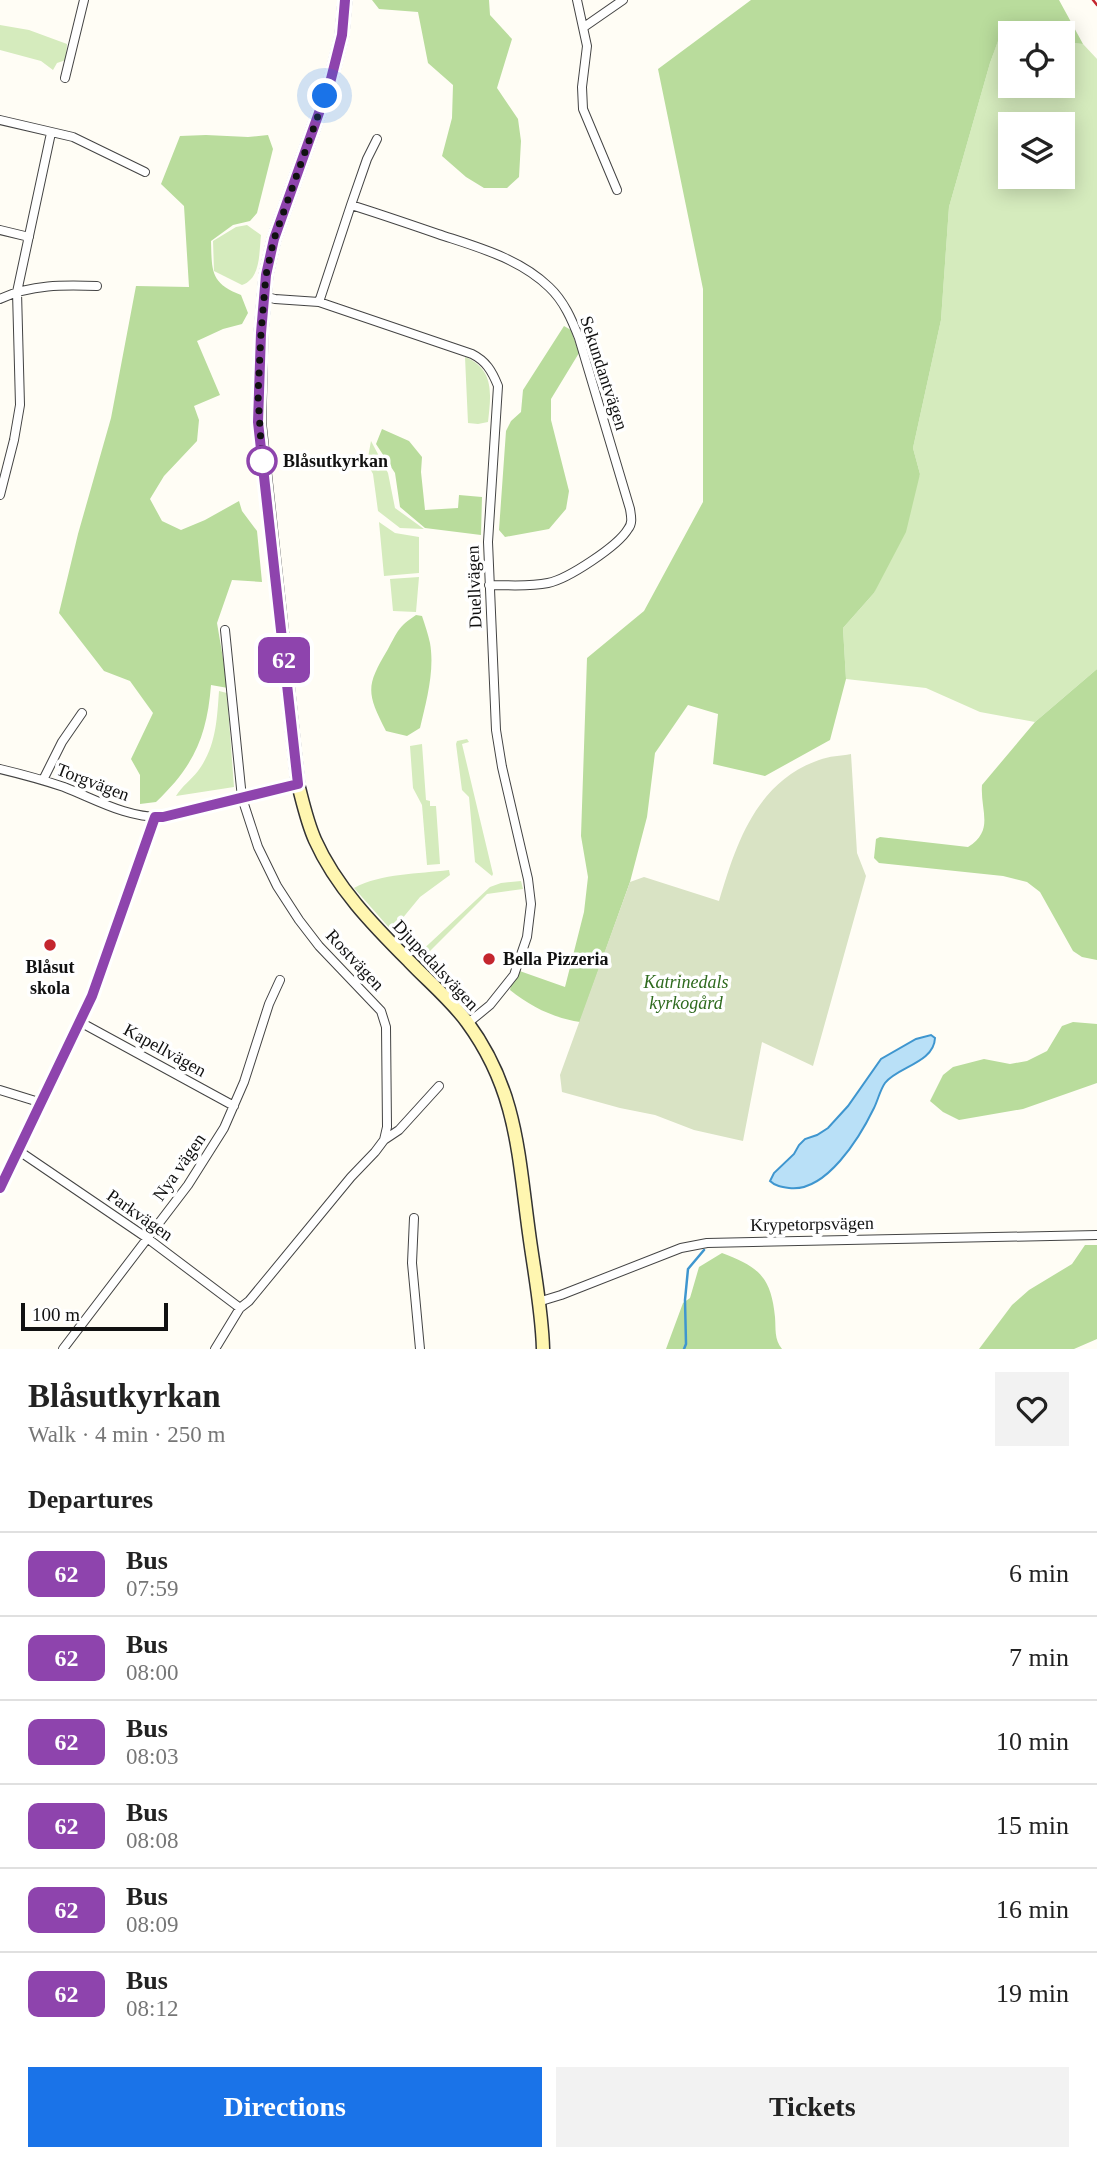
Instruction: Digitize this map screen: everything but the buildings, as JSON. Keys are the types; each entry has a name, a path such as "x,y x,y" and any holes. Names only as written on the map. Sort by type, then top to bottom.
{"street":[{"path":"65,78 84,0"},
{"name":"Djupedalsvägen","path":"345,0 336,63 274,239 263,296 258,422 298,784 315,840 339,883 363,913 468,1023 492,1062 510,1107 521,1166 543,1349"},
{"path":"577,0 587,46 582,87 583,109 617,190"},
{"path":"584,27 623,0"},
{"path":"0,120 63,134 145,172"},
{"path":"0,495 20,405 17,292 51,133"},
{"path":"319,302 367,159 377,139"},
{"name":"Sekundantvägen","path":"351,205 474,246 524,267 550,288 561,302 572,319 579,338 630,509 630,528 576,572 559,580 535,585 489,585"},
{"path":"0,230 29,237"},
{"path":"0,299 17,292 46,286 97,286"},
{"name":"Duellvägen","path":"263,296 319,302 472,354 485,362 494,374 498,386 489,513 489,585 499,751 528,879 531,904 527,937 514,975 490,1005 468,1023"},
{"name":"Rostvägen","path":"225,630 242,798 258,847 288,905 319,946 381,1011 384,1018 387,1127 384,1140"},
{"path":"43,780 62,742 82,713"},
{"name":"Torgvägen","path":"0,769 43,780 138,816 155,817 298,784"},
{"path":"0,1188 80,1022 107,955 155,817"},
{"name":"Nya vägen","path":"63,1349 208,1155 234,1106 279,980"},
{"name":"Kapellvägen","path":"80,1022 234,1106"},
{"path":"215,1349 240,1308 249,1301 384,1140 399,1130 439,1086"},
{"path":"0,1090 42,1103"},
{"name":"Parkvägen","path":"19,1151 147,1238 240,1308"},
{"path":"414,1218 412,1263 420,1349"},
{"name":"Krypetorpsvägen","path":"538,1301 573,1291 681,1248 706,1243 1097,1235"}],"green space":[{"path":"372,0 489,0 490,15 512,39 497,88 518,119 521,141 519,177 507,188 484,188 466,177 442,156 452,118 453,85 428,63 418,12 379,9"},
{"path":"751,0 1059,0 1070,21 998,21 998,41 949,207 941,320 913,448 920,474 906,532 874,593 843,628 846,679 830,740 765,776 713,764 718,714 688,705 655,753 647,817 630,882 580,1022 543,1011 510,990 514,969 565,987 584,912 588,877 581,836 587,658 644,611 703,502 703,289 658,69"},
{"path":"0,25 29,30 67,44 66,60 57,63 53,70 41,61 0,50"},
{"path":"1075,29 1083,44 1075,43"},
{"path":"998,41 998,98 1075,98 1075,43 1083,44 1097,59 1097,669 1035,722 980,712 926,688 846,679 843,628 874,593 920,474 913,448 941,320 949,207"},
{"path":"268,135 273,149 257,213 250,221 233,225 211,241 213,268 218,281 241,295 248,313 242,324 197,341 220,395 194,406 199,420 197,441 164,476 150,499 162,521 181,530 239,501 242,511 257,531 262,582 232,580 217,623 228,688 211,685 202,735 189,763 156,802 140,804 140,775 131,759 153,713 130,681 104,671 59,613 111,418 136,286 189,287 184,206 161,184 180,136"},
{"path":"247,225 261,235 260,249 253,277 242,285 214,271 213,241 236,227"},
{"path":"564,326 571,330 579,353 551,399 551,420 569,491 566,509 549,529 505,537 499,530 506,431 511,421 521,412 523,390"},
{"path":"465,357 482,368 489,384 488,422 468,423"},
{"path":"382,429 409,441 422,457 425,510 458,508 459,495 482,497 481,535 425,528 400,507 395,473 376,444"},
{"path":"371,441 388,473 395,508 424,529 400,528 378,511 373,474 367,463"},
{"path":"379,522 395,533 419,537 419,573 384,576"},
{"path":"419,577 416,612 393,611 390,579"},
{"path":"416,615 422,616 429,640 431,675 420,728 407,736 386,731 375,707 371,689 376,672 397,633"},
{"path":"1097,669 1097,960 1082,957 1073,951 1040,892 1027,882 1003,876 879,863 874,858 876,839 880,837 968,847 976,841 984,827 982,785 1035,722"},
{"path":"219,691 227,693 234,787 176,796 198,771 209,752 216,723"},
{"path":"467,739 469,742 462,744 492,876 475,862 469,797 462,790 456,744 457,741"},
{"path":"422,744 426,800 430,801 430,806 436,806 440,864 427,865 422,805 413,788 410,746"},
{"name":"Katrinedals kyrkogård","path":"851,754 857,853 866,876 813,1066 762,1042 743,1141 694,1130 655,1115 562,1092 560,1075 630,882 644,877 719,901 741,837 764,799 779,783 797,770 823,759"},
{"path":"449,870 450,875 420,897 392,931 354,888 376,879"},
{"path":"521,881 523,889 487,894 420,961 416,956 490,887"},
{"path":"1073,1022 1097,1024 1097,1083 1023,1109 959,1120 930,1101 943,1075 953,1067 984,1059 1010,1064 1027,1061 1047,1051 1062,1026"},
{"path":"1085,1245 1097,1245 1097,1339 1074,1349 979,1349 1012,1305 1029,1290 1072,1264"},
{"path":"722,1253 754,1269 766,1283 773,1303 777,1338 782,1349 666,1349 683,1303 690,1298 699,1267"}],"water":[{"path":"931,1035 935,1038 928,1053 885,1083 860,1133 828,1173 803,1187 789,1188 770,1181 805,1139 828,1128 848,1106 881,1059 916,1039"}],"waterway":[{"path":"684,1349 688,1269 704,1250"}],"railway":[{"path":"1093,0 1097,5"}],"bus line":[{"name":"62","path":"0,1188 92,996 155,817 298,784 258,422 263,296 274,239 336,63 345,0"}],"place":[{"name":"Blåsutkyrkan","path":"262,461"},
{"name":"Blåsut skola","path":"50,945"},
{"name":"Bella Pizzeria","path":"489,959"}],"route":[{"path":"262,461 258,395 266,275 274,239 325,96"}]}
